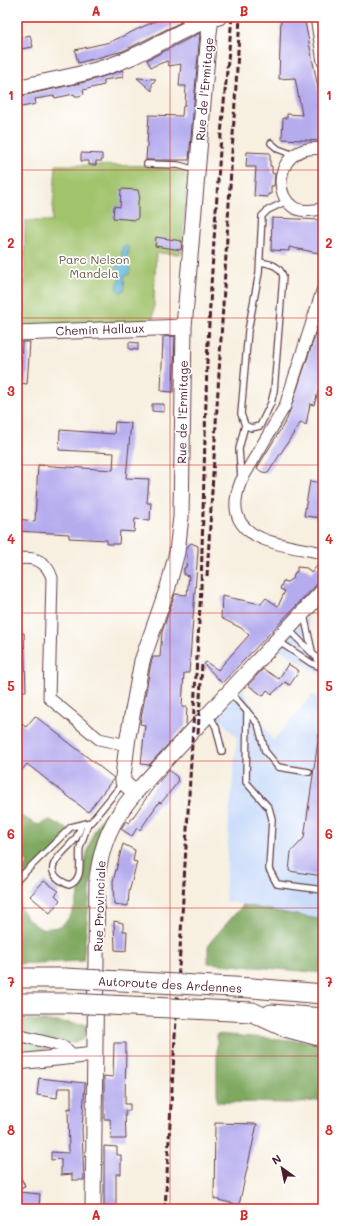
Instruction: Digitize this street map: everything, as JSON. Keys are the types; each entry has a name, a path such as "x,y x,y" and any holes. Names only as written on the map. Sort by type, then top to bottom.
{"highway":[{"name":"Autoroute des Ardennes","path":"17,978 65,978 252,988 323,994"},
{"name":"Autoroute des Ardennes","path":"17,1003 68,1003 252,1012 323,1018"},
{"path":"252,1012 285,1027 323,1037"}],"street":[{"path":"316,17 323,62"},
{"path":"22,85 103,68 126,60 205,19"},
{"name":"Rue de l'Ermitage","path":"123,782 122,776 127,744 142,661 168,587 177,552 181,517 184,327 208,32 205,19"},
{"path":"323,149 311,148 294,155 286,163 281,174 282,191 287,201 293,208 303,210 323,209"},
{"path":"323,288 285,406 241,481 236,493 236,509 241,523 248,532 266,541 323,553"},
{"name":"Chemin Hallaux","path":"17,333 184,327"},
{"path":"17,559 30,558 42,562 49,569 52,578 49,698 99,739 127,744"},
{"name":"Rue Provinciale","path":"93,1209 97,878 101,854 108,834 121,810 135,794 323,591"},
{"path":"123,782 135,794"},
{"path":"17,1035 62,1046 69,1051 70,1058"},
{"path":"17,1062 70,1058 95,1054"}],"lane":[{"path":"271,143 278,149 294,155"},
{"path":"146,164 178,165 196,170"},
{"path":"241,481 239,449 245,425 241,414 244,368 260,262 262,216 268,210 287,201"},
{"path":"245,425 251,428 260,426 267,414 274,391 283,276 280,269 274,265 260,262"},
{"path":"303,614 313,653 321,667"},
{"path":"288,630 313,653"},
{"path":"278,641 311,663 321,667"},
{"path":"230,692 258,724 265,751 278,767 309,772"},
{"path":"247,711 246,782 269,808 272,819 269,869 276,884 323,890"},
{"path":"209,715 216,726 222,752"},
{"path":"17,880 71,827 81,826 88,823 98,815 123,782"},
{"path":"81,826 77,837 59,855 53,865 54,874 58,879 69,885 74,884 78,875 81,862 80,847 88,823"},
{"path":"17,1178 22,1185"}],"shaded area":[{"path":"307,617 315,652 323,661 323,677 281,650 276,650"},
{"path":"242,688 273,741 313,694 323,701 323,920 225,901 229,818 237,738 216,715"}],"green space":[{"name":"Parc Nelson Mandela","path":"56,165 176,166 188,177 181,254 156,253 153,326 24,330 25,221 52,221"},
{"path":"117,803 109,815 97,842 91,881 83,961 17,964 17,878 28,863 17,856 17,814 38,825 50,820 74,833 32,875 18,896 25,916 41,929 62,925 71,914 77,900 88,849 94,832 103,816"},
{"path":"243,905 323,920 323,973 208,963 208,947 211,941"},
{"path":"17,1019 88,1024 83,1040 17,1056"},
{"path":"217,1034 315,1042 323,1045 323,1100 296,1103 217,1102"}],"water":[{"path":"123,246 127,246 129,249 126,262 130,269 129,274 124,276 125,289 121,292 117,289 120,276 116,269 121,262"}],"building":[{"path":"164,17 179,17 181,22 123,51 78,63 75,50 110,42"},
{"path":"281,17 304,17 323,113 323,141 282,139 283,118 287,118 287,114 302,115 295,78 279,79"},
{"path":"200,33 189,160 146,160 149,115 182,116 183,106 185,106 186,86 179,86 181,64 169,66 167,61 151,67 147,60"},
{"path":"30,35 33,47 21,49 19,38"},
{"path":"123,70 123,77 104,80 104,85 83,90 84,94 79,96 75,96 74,94 55,98 54,96 35,99 36,104 22,107 20,102 17,103 17,97 89,81"},
{"path":"137,78 156,79 152,84 152,91"},
{"path":"247,152 270,153 270,166 272,166 272,173 275,174 274,186 271,186 271,194 268,194 268,197 254,196 256,167 246,167"},
{"path":"81,153 102,154 102,161 96,161 96,165 89,165 89,161 81,161"},
{"path":"121,189 138,190 140,199 138,200 138,217 136,220 113,218 114,206 120,207"},
{"path":"272,218 323,220 323,254 289,247 289,251 271,250"},
{"path":"156,237 182,241 181,250 155,246"},
{"path":"323,312 323,377 314,405 310,404 306,425 301,422 268,473 262,472 257,468 287,419"},
{"path":"175,336 173,392 161,391 163,337"},
{"path":"22,342 30,342 27,384 20,383"},
{"path":"129,342 138,343 138,350 129,349"},
{"path":"152,404 164,404 164,412 152,411"},
{"path":"115,422 131,423 126,478 149,479 147,503 151,503 150,520 135,519 134,532 120,531 119,544 107,544 107,540 69,538 69,534 17,531 17,519 35,521 38,465 113,470 114,453 59,450 60,430 114,434"},
{"path":"310,481 323,483 323,518 304,516"},
{"path":"191,543 198,546 198,550 189,673 184,673 182,707 187,707 186,725 149,765 141,764 145,725 140,724 151,663 153,657 160,657 162,632 175,594 187,595 189,576 184,575 184,568 186,567 188,546"},
{"path":"317,566 323,572 323,578 222,683 204,664 206,662 218,670 249,635 241,628 221,618 222,596 261,604 266,598 278,606 285,591 280,589 283,581 287,582 293,578 295,572 297,572 297,567 307,568 311,573"},
{"path":"24,633 26,691 17,691 17,634"},
{"path":"288,664 299,671 290,685 285,682 272,694 267,690 263,696 248,685 263,669 279,679"},
{"path":"35,716 114,778 88,812 27,764 17,776 17,720 26,727"},
{"path":"319,734 323,734 323,876 289,871 291,852 304,838"},
{"path":"169,770 177,777 178,782 161,803 159,802 140,830 137,828 132,836 121,829 126,821 129,823 151,791"},
{"path":"123,844 135,850 133,861 137,862 129,892 128,906 114,904 113,881"},
{"path":"44,881 59,891 55,895 60,900 50,913 30,896"},
{"path":"114,921 123,923 123,931 127,931 126,951 115,950"},
{"path":"114,1043 126,1043 125,1104 130,1104 130,1111 125,1111 126,1139 111,1139 110,1119 104,1119 104,1076 113,1077"},
{"path":"39,1078 85,1083 82,1130 84,1180 72,1180 72,1174 61,1175 61,1159 51,1160 51,1152 69,1153 68,1108 71,1109 71,1088 58,1088 57,1098 37,1095"},
{"path":"215,1123 257,1124 239,1205 214,1199"},
{"path":"104,1146 117,1147 117,1155 121,1155 121,1174 116,1174 116,1209 104,1209"},
{"path":"19,1192 40,1194 39,1209 18,1207"}],"railway":[{"path":"165,1209 201,588 207,362 211,286 221,135 232,17"},
{"path":"207,576 240,17"},
{"path":"198,734 202,664"}]}
